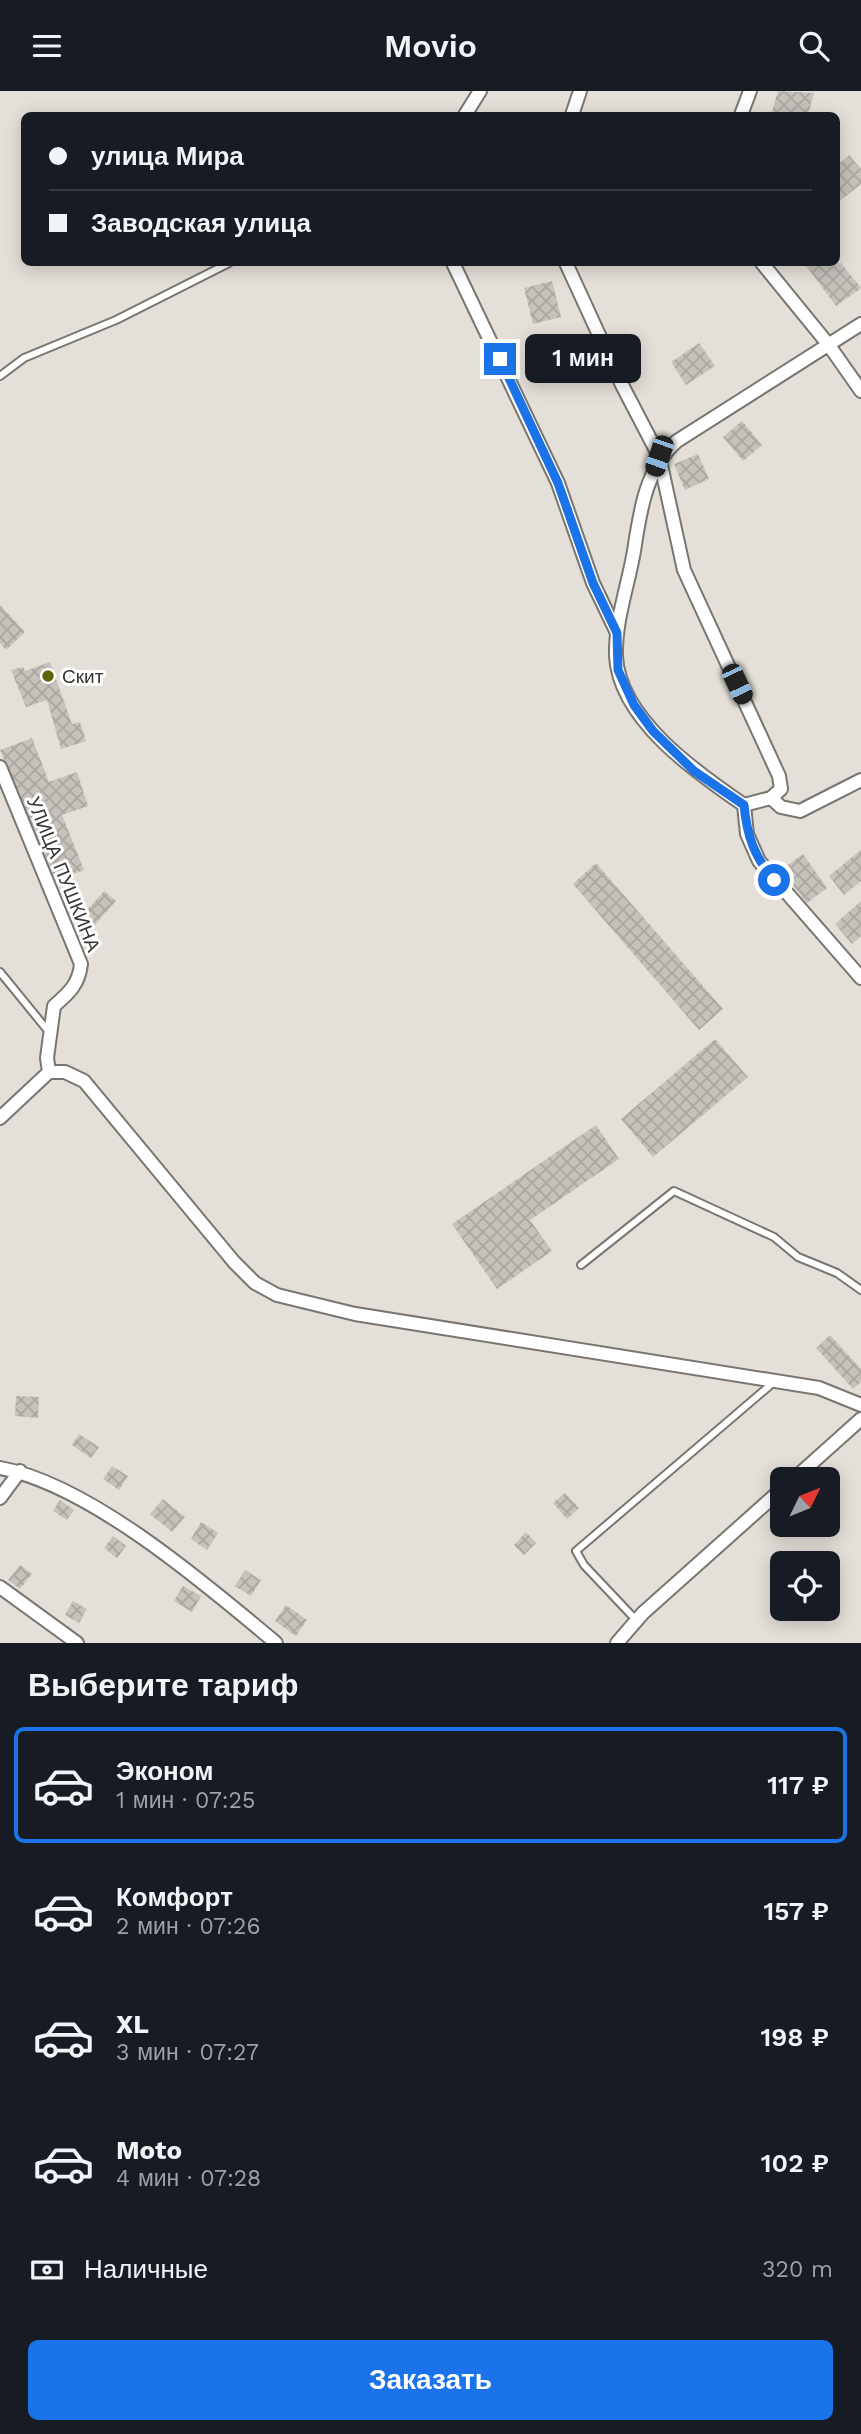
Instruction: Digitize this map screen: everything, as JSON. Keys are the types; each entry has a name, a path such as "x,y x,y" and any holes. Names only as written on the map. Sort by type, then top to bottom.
{"street":[{"path":"467,112 480,91"},
{"path":"573,112 580,91"},
{"path":"742,112 750,91"},
{"path":"454,266 558,483 593,583 617,633"},
{"path":"567,266 622,385 659,456 684,570 779,776 781,789 771,798 744,805 694,771 647,722 634,705 618,670 617,633 640,512 659,456 677,441 861,324"},
{"path":"764,266 828,344 861,391"},
{"name":"УЛИЦА ПУШКИНА","path":"0,767 80,964 73,989 54,1006 47,1058 49,1072"},
{"path":"771,798 781,807 800,811 861,780"},
{"path":"744,805 747,834 759,861 861,978"},
{"path":"0,1118 49,1072 65,1072 84,1081 234,1262 255,1283 277,1295 355,1314 819,1388 861,1405"},
{"path":"807,1467 861,1419"},
{"path":"0,1468 20,1471 92,1505 207,1584 271,1641"},
{"path":"0,1498 20,1471"},
{"path":"617,1643 636,1621 770,1500"},
{"path":"0,1587 77,1643"}],"lane":[{"path":"0,376 24,358 116,320 223,266"},
{"path":"0,972 52,1036"},
{"path":"581,1265 674,1191 774,1237 798,1257 837,1273 861,1290"},
{"path":"636,1621 584,1565 576,1551 774,1382"}],"building":[{"path":"778,91 814,93 809,112 772,112"},
{"path":"849,155 861,169 861,184 840,201 840,163"},
{"path":"841,263 861,288 836,306 806,266 840,266"},
{"path":"552,281 561,317 533,324 524,288"},
{"path":"578,334 587,363 555,373 546,345"},
{"path":"699,343 715,366 686,385 671,362"},
{"path":"742,421 762,445 743,461 723,437"},
{"path":"698,454 709,479 685,490 674,464"},
{"path":"0,605 25,632 6,650 0,643"},
{"path":"50,662 72,724 80,722 86,741 61,749 47,700 26,707 11,670 23,667 25,671"},
{"path":"32,738 49,782 77,772 88,806 62,815 84,870 56,881 0,750"},
{"path":"861,850 861,881 844,895 829,876"},
{"path":"803,854 827,888 807,903 781,870"},
{"path":"596,863 723,1009 699,1030 573,884"},
{"path":"104,891 116,901 84,937 74,925"},
{"path":"861,901 861,936 852,944 835,924"},
{"path":"715,1039 748,1077 653,1157 621,1119"},
{"path":"596,1125 619,1159 530,1220 552,1251 497,1289 452,1224"},
{"path":"830,1335 861,1369 861,1382 853,1389 816,1348"},
{"path":"16,1396 39,1397 38,1418 15,1416"},
{"path":"79,1434 99,1447 91,1458 72,1445"},
{"path":"112,1466 128,1476 119,1490 103,1479"},
{"path":"565,1493 579,1508 567,1519 553,1503"},
{"path":"163,1499 185,1517 172,1532 150,1514"},
{"path":"60,1500 74,1510 67,1520 53,1511"},
{"path":"201,1522 218,1533 207,1550 191,1539"},
{"path":"526,1532 536,1543 524,1555 514,1545"},
{"path":"113,1536 126,1546 117,1558 104,1548"},
{"path":"20,1565 32,1574 20,1589 8,1580"},
{"path":"245,1570 261,1580 251,1596 235,1586"},
{"path":"183,1586 201,1596 192,1612 174,1601"},
{"path":"73,1601 87,1609 79,1623 65,1615"},
{"path":"286,1605 307,1620 296,1636 275,1621"}],"place":[{"name":"Скит","path":"48,676"}],"route":[{"path":"500,359 558,483 593,583 617,633 618,670 634,705 653,731 694,771 744,805 747,834 759,861 774,880"}]}
